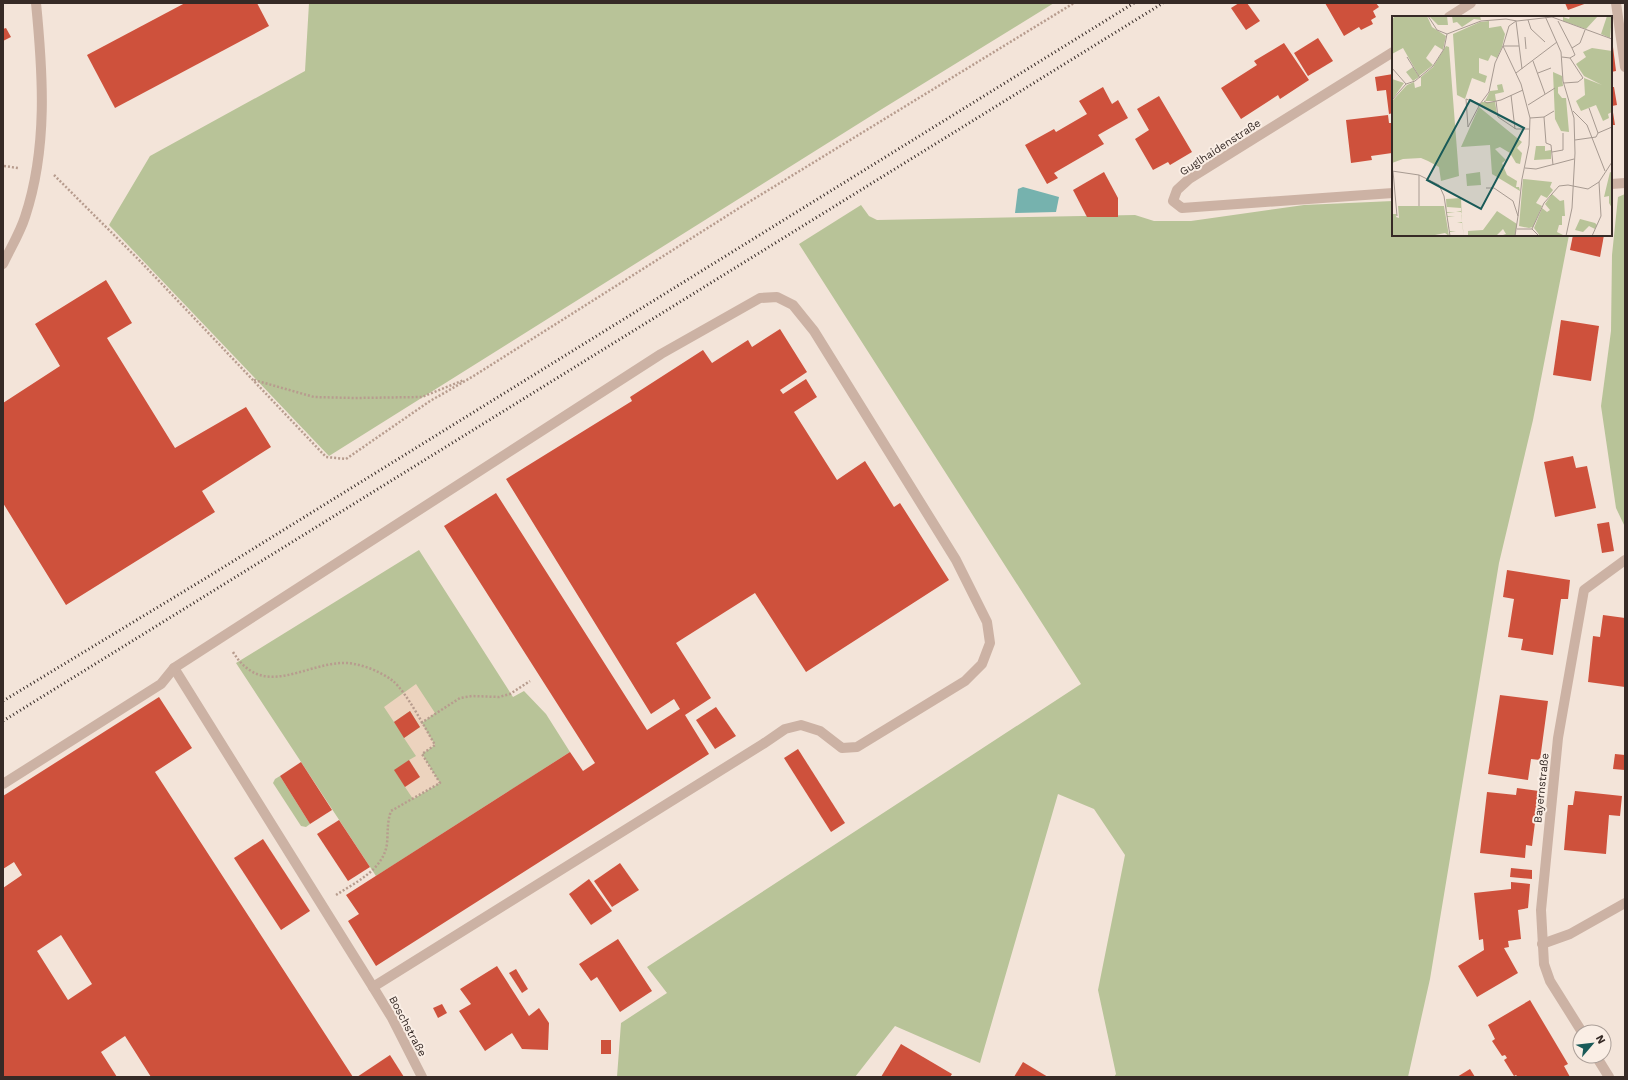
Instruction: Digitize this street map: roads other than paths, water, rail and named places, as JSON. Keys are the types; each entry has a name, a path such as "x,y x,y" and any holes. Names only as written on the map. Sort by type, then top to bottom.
{"street":[{"path":"3,264 24,219 37,172 42,125 40,50 36,3"},
{"path":"1451,16 1471,3"},
{"path":"1616,3 1625,67"},
{"name":"Guglhaidenstraße","path":"1392,53 1189,179 1177,190 1173,201 1182,208 1392,193"},
{"path":"1612,184 1625,183"},
{"path":"3,784 162,684 174,668 661,354 760,298 777,297 794,305 814,331 956,560 987,622 990,643 982,664 965,681 856,747 842,748 820,731 801,725 785,729 373,987"},
{"name":"Bayernstraße","path":"1577,1024 1550,981 1544,964 1540,910 1558,738 1584,590 1625,560"},
{"name":"Boschstraße","path":"174,668 392,1018 422,1077"},
{"path":"1542,944 1570,934 1625,903"},
{"path":"1601,1064 1609,1077"}],"water":[{"path":"1023,187 1059,197 1056,212 1015,213 1018,189"}],"railway":[{"path":"3,701 206,578 1134,3"},
{"path":"3,721 1163,3"}]}
